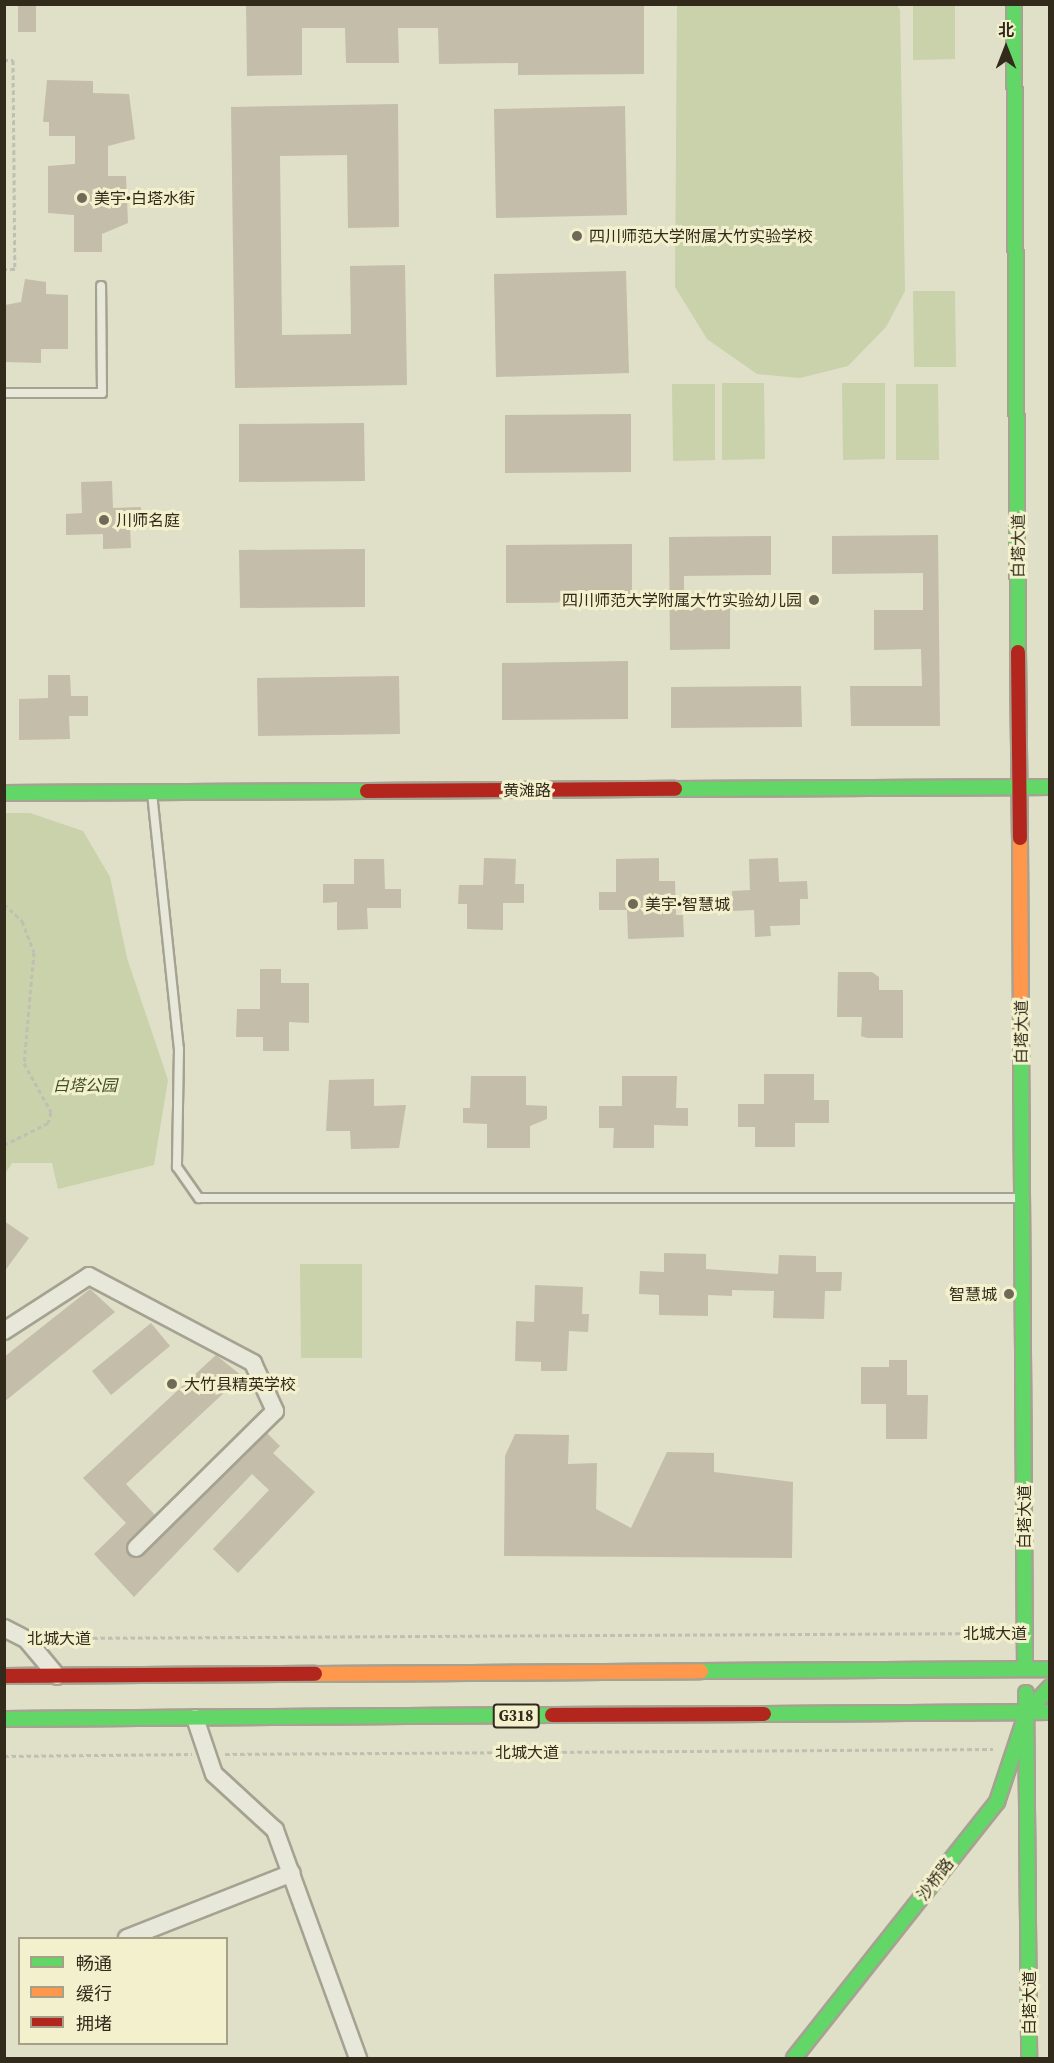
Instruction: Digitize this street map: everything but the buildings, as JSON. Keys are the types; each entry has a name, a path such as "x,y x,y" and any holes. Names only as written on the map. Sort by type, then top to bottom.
{"main road":[{"name":"白塔大道","path":"1014,4 1029,2058"},
{"name":"黄滩路","path":"4,793 1050,788"},
{"path":"4,1676 1050,1669"},
{"name":"沙桥路","path":"794,2058 997,1802 1011,1749 1026,1712 1050,1687"},
{"name":"G318","path":"4,1719 1050,1712"}],"street":[{"path":"4,1331 89,1276 253,1364 275,1411 136,1548"},
{"path":"4,1628 26,1639 57,1676"},
{"path":"195,1718 214,1774 275,1830 358,2058"},
{"path":"130,1937 292,1873"}],"lane":[{"path":"4,393 102,393 102,286"},
{"path":"152,792 179,1048 177,1167 199,1198 1022,1198"}],"path":[{"path":"4,60 14,60 15,269 4,269"},
{"path":"4,904 22,921 34,952 24,1063 51,1119 4,1145"},
{"name":"北城大道","path":"26,1639 1025,1633"},
{"name":"北城大道","path":"4,1756 1011,1749"}],"green space":[{"path":"896,4 900,10 905,291 886,327 848,366 800,378 757,374 707,339 675,287 677,5"},
{"path":"913,5 955,5 955,59 913,60"},
{"path":"913,291 955,291 956,367 914,367"},
{"path":"722,383 764,383 765,459 722,460"},
{"path":"842,383 885,383 885,459 843,460"},
{"path":"672,384 715,384 715,460 673,461"},
{"path":"896,384 938,384 939,460 896,460"},
{"name":"白塔公园","path":"5,813 30,813 83,831 110,877 127,958 168,1080 154,1165 58,1189 52,1163 12,1163 5,1174"},
{"path":"300,1264 362,1264 362,1358 301,1358"}],"traffic: fast":[{"path":"1014,4 1018,652"},
{"path":"675,789 1050,787"},
{"path":"4,793 367,791"},
{"path":"1021,1033 1025,1669"},
{"path":"701,1671 1050,1669"},
{"path":"794,2058 997,1802 1027,1712 1050,1687"},
{"path":"1026,1693 1029,2058"},
{"path":"764,1714 1050,1712"},
{"path":"4,1719 552,1715"}],"traffic: slow":[{"path":"1020,838 1021,1033"},
{"path":"315,1674 701,1671"}],"traffic: jam":[{"path":"1018,652 1020,838"},
{"path":"367,791 675,789"},
{"path":"4,1676 315,1674"},
{"path":"552,1715 764,1714"}],"place":[{"name":"美宇•白塔水街","path":"82,198"},
{"name":"四川师范大学附属大竹实验学校","path":"577,236"},
{"name":"川师名庭","path":"104,520"},
{"name":"四川师范大学附属大竹实验幼儿园","path":"814,600"},
{"name":"美宇•智慧城","path":"633,904"},
{"name":"智慧城","path":"1009,1294"},
{"name":"大竹县精英学校","path":"172,1384"}]}
